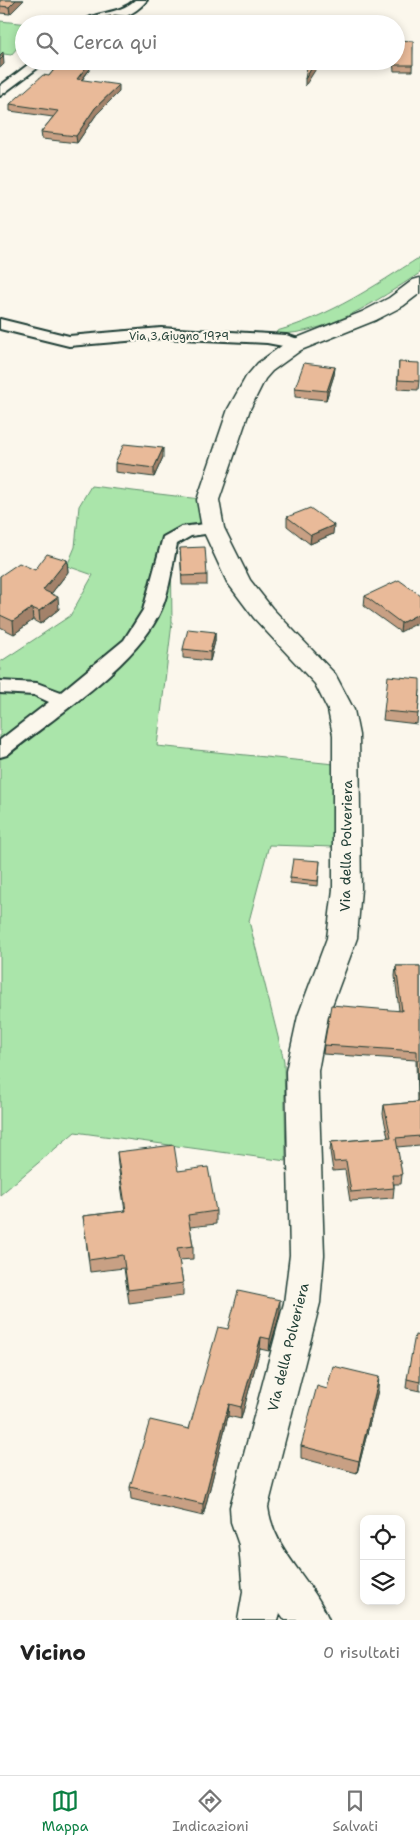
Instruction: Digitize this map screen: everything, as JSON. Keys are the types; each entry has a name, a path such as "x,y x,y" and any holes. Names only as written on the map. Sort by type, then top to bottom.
{"main road":[{"name":"Via della Polveriera","path":"259,1617 263,1584 257,1544 250,1524 248,1508 302,1303 306,1278 306,1198 302,1071 313,1016 342,938 346,889 347,748 344,722 332,689 316,667 248,595 231,570 213,528 208,508 210,492 239,409 256,378 266,367 279,355 299,344 369,316 396,302 420,284"},
{"name":"Via della Polveriera","path":"257,1544 309,1620"}],"street":[{"path":"117,15 128,13 141,0"},
{"path":"0,92 29,70"},
{"name":"Via 3 Giugno 1979","path":"0,324 29,333 69,341 161,334 267,338 286,340 299,344"},
{"path":"0,750 120,655 139,633 157,596 165,551 169,541 187,531 213,528"},
{"path":"0,687 37,689 63,700"}],"green space":[{"path":"0,21 15,23 15,50 11,55 4,54 0,57"},
{"path":"420,257 420,273 369,305 334,322 315,328 296,333 276,334 277,331 316,317 352,299"},
{"path":"91,486 201,499 204,523 181,528 171,533 172,623 157,746 334,764 334,847 269,845 249,921 284,1061 286,1161 75,1132 0,1195 0,662 70,616 93,575 67,566 75,547 79,506"}],"building":[{"path":"0,0 16,0 9,7 0,6"},
{"path":"405,41 413,41 413,65 405,65"},
{"path":"54,70 84,70 77,79 119,85 95,108 76,136 41,132 58,111 10,104 43,75 49,76"},
{"path":"306,70 310,70 305,79"},
{"path":"399,362 419,363 419,381 398,380"},
{"path":"304,363 335,367 327,391 295,388"},
{"path":"124,444 163,448 154,468 115,463"},
{"path":"310,508 334,525 311,535 287,517"},
{"path":"205,547 207,575 182,576 180,548"},
{"path":"47,554 67,560 43,590 58,597 39,611 32,608 13,621 0,615 0,576 19,563 35,570"},
{"path":"399,580 420,595 420,613 401,623 365,596"},
{"path":"188,629 215,632 210,652 183,649"},
{"path":"388,676 420,679 418,714 384,711"},
{"path":"293,859 320,861 318,881 290,878"},
{"path":"396,966 420,966 420,1136 396,1138 402,1175 392,1175 394,1188 351,1192 346,1161 334,1162 331,1142 391,1137 384,1105 418,1102 417,1051 324,1045 331,1005 402,1011"},
{"path":"174,1145 178,1171 208,1167 216,1211 188,1215 193,1246 177,1248 183,1283 128,1290 123,1255 89,1260 83,1216 126,1211 117,1152"},
{"path":"238,1291 280,1300 270,1339 261,1337 241,1407 229,1404 203,1504 130,1487 150,1420 189,1429 218,1327 228,1329"},
{"path":"415,1335 420,1336 420,1382 407,1379"},
{"path":"333,1366 379,1377 359,1461 301,1446 317,1386 327,1389"}]}
